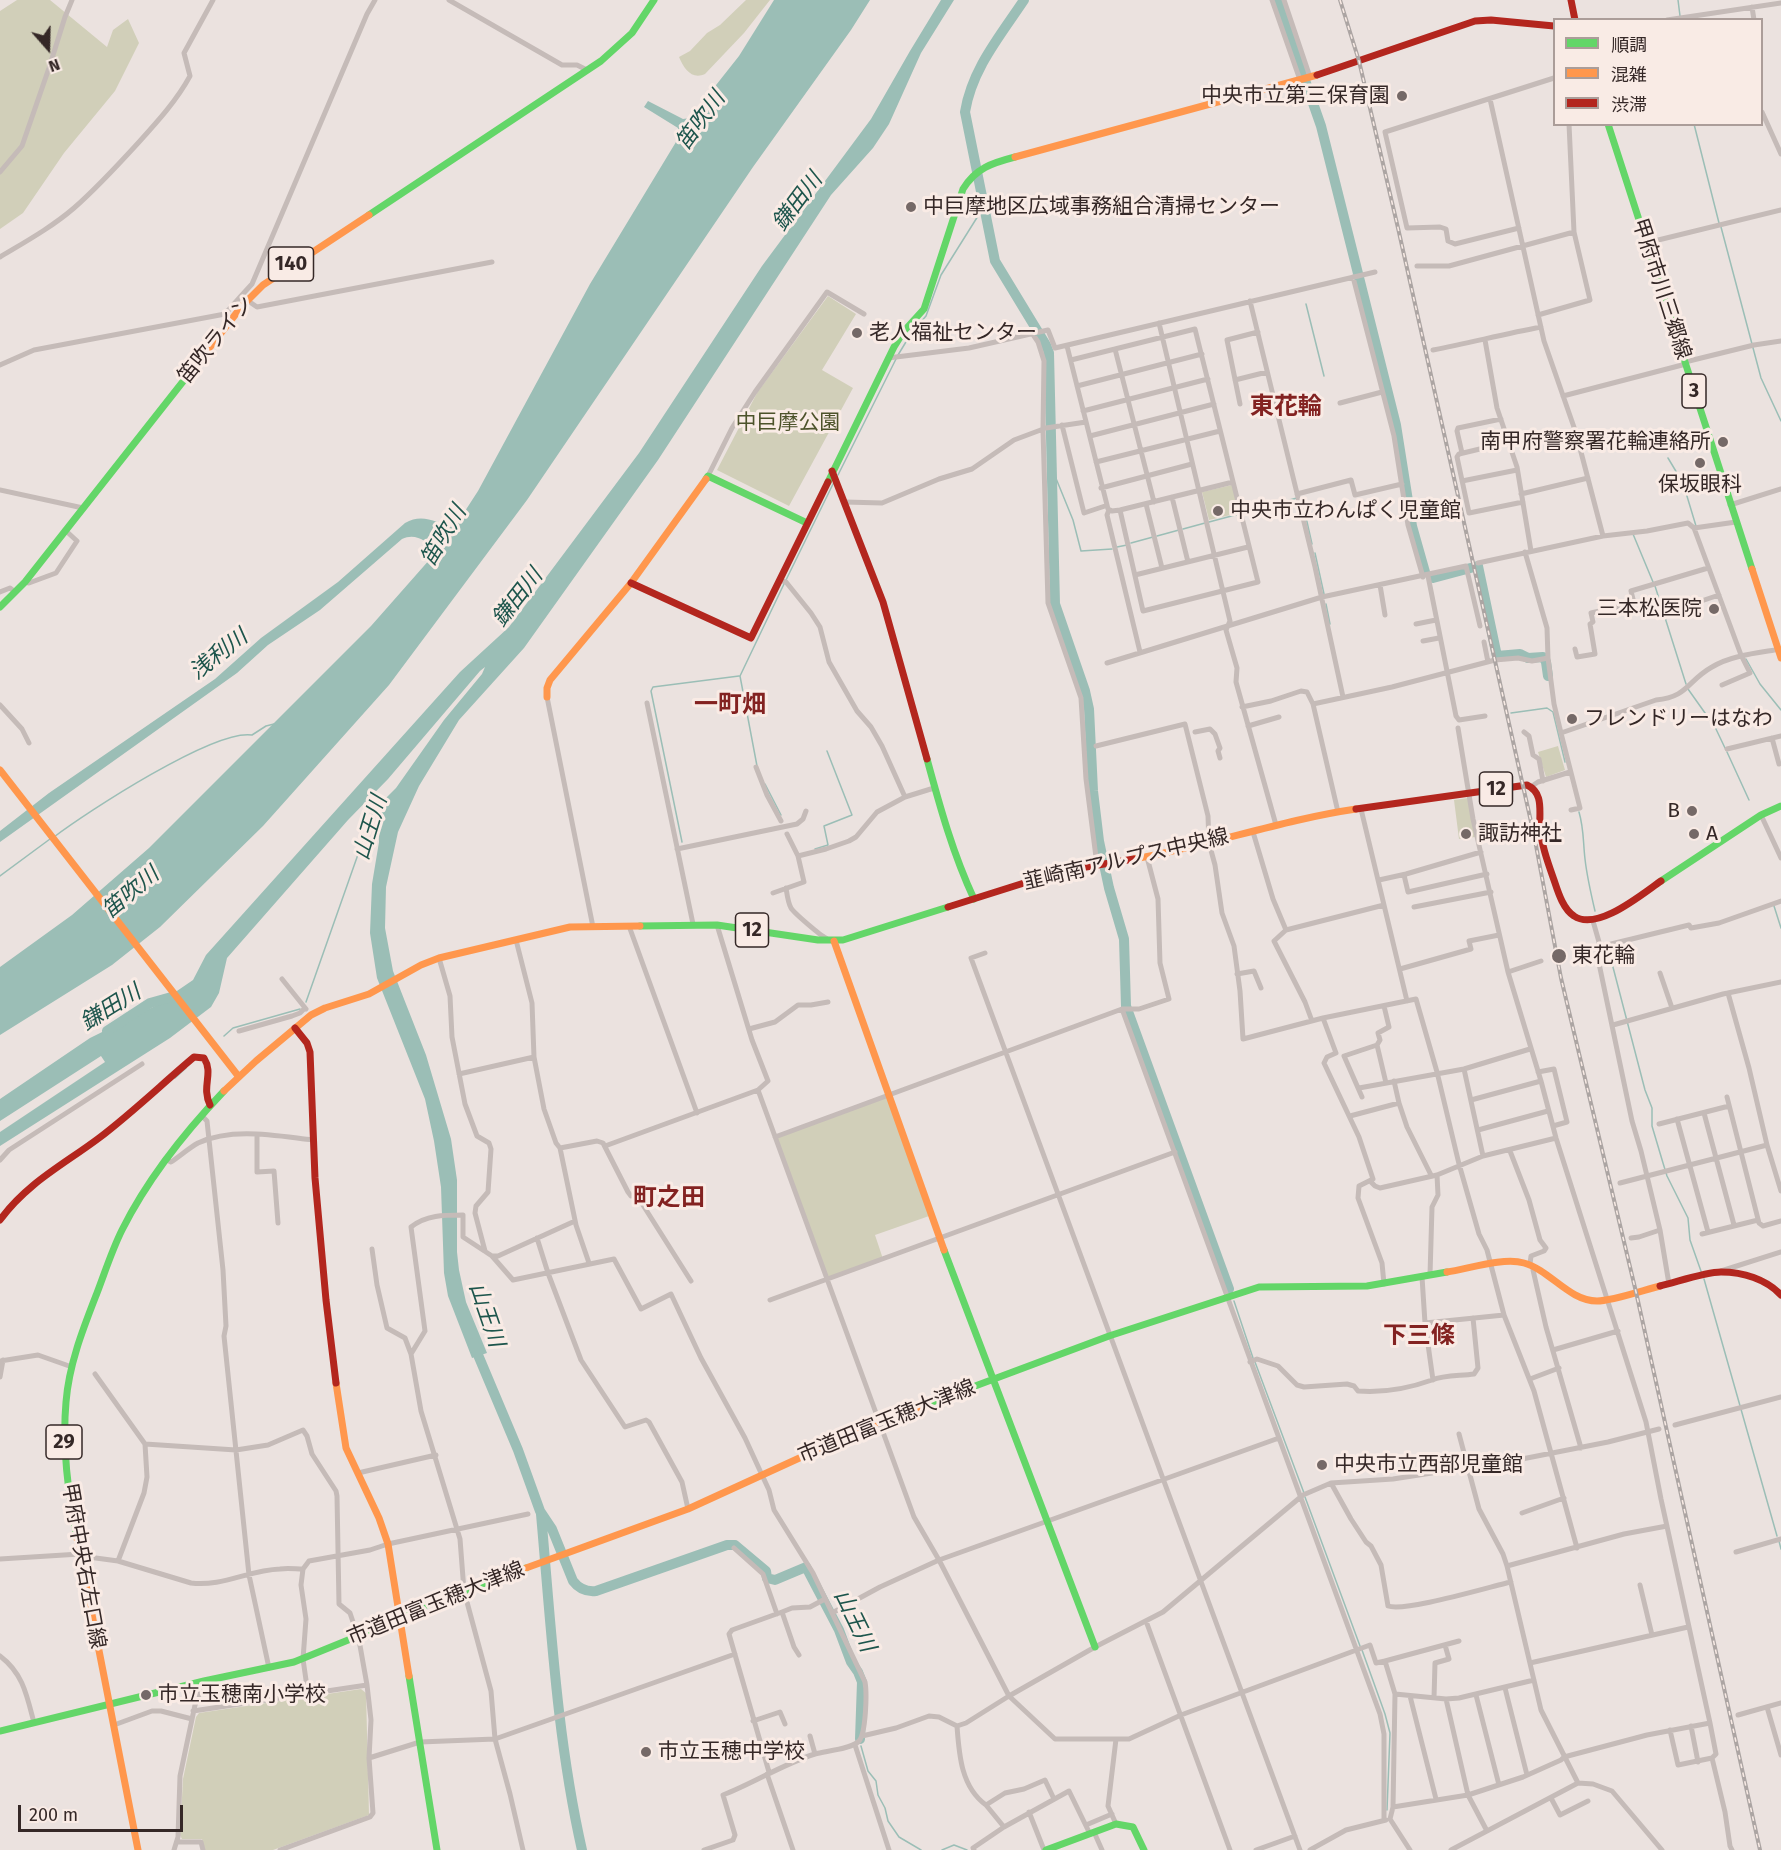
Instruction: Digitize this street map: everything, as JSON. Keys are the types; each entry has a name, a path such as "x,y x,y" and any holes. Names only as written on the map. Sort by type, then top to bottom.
{"main road":[{"name":"笛吹ライン","path":"0,607 25,582 244,298 281,271 587,70 617,48 632,33 654,0"},
{"path":"1571,0 1575,18"},
{"path":"631,583 751,638 888,358 904,331 924,309 958,200 971,177 980,170 998,160 1305,79 1475,21 1491,20 1552,25"},
{"name":"甲府市川三郷線","path":"1609,126 1730,505 1780,649 1781,658"},
{"path":"832,471 883,602 951,845 974,899"},
{"path":"547,697 546,688 549,680 631,583 708,476 807,523"},
{"path":"0,770 239,1077"},
{"name":"韮崎南アルプス中央線","path":"239,1077 311,1015 325,1008 370,994 421,965 439,958 570,927 717,925 834,941 854,937 1044,875 1147,857 1317,815 1514,786 1532,786"},
{"name":"12","path":"1532,786 1539,800 1540,832 1560,898 1572,915 1581,920 1593,921"},
{"path":"1593,921 1616,911 1761,815 1781,806"},
{"path":"834,941 940,1238 1095,1647"},
{"path":"295,1028 307,1043 310,1052 313,1140 322,1255 346,1448 379,1518 388,1544 437,1850"},
{"path":"0,1220 13,1202 30,1186 100,1137 194,1057 204,1058 209,1066 205,1095 210,1105"},
{"name":"甲府中央右左口線","path":"138,1850 68,1494 64,1454 65,1409 80,1337 116,1243 139,1199 165,1159 201,1115 239,1077"},
{"name":"市道田富玉穂大津線","path":"0,1731 303,1659 358,1636 399,1615 688,1509 878,1422 1109,1336 1227,1296 1271,1286 1352,1287 1384,1284 1512,1261 1532,1266"},
{"path":"1532,1266 1578,1297 1597,1301 1720,1272 1757,1278 1772,1285 1781,1295"},
{"path":"1045,1850 1116,1824 1133,1827 1144,1850"}],"street":[{"path":"0,172 22,146 72,0"},
{"path":"0,257 72,210 111,174 161,117 190,76 184,53 213,0"},
{"path":"0,365 34,350 225,314 244,298 261,265 367,14 375,0"},
{"path":"449,0 562,65 577,65 587,70"},
{"path":"1272,0 1305,79"},
{"path":"1284,0 1305,79"},
{"path":"1676,18 1781,3"},
{"path":"1752,7 1754,18"},
{"path":"1570,18 1573,9"},
{"path":"1519,228 1491,237 1455,244 1448,241 1446,229 1440,227 1407,228 1385,132 1553,78"},
{"path":"1490,99 1541,327 1588,478 1603,536"},
{"path":"1763,116 1781,154"},
{"path":"1538,315 1590,300 1574,232 1569,126"},
{"path":"1646,243 1781,210"},
{"path":"1417,266 1449,266 1574,232"},
{"path":"244,298 257,307 492,262"},
{"path":"888,358 969,348 1048,330 1055,348 1067,346 1376,272"},
{"path":"1354,277 1394,436 1408,525 1425,576 1456,716 1459,720 1485,716"},
{"path":"708,476 732,428 755,392 827,292 864,314"},
{"path":"1250,301 1322,597 1343,697"},
{"path":"1158,323 1230,621 1226,630 1237,668 1236,682 1276,825"},
{"path":"1432,350 1541,327"},
{"path":"1071,360 1195,329 1258,582 1143,611 1120,510"},
{"path":"1036,332 1044,362 1048,603 1081,698 1086,779 1102,864"},
{"path":"1240,404 1227,340 1258,332"},
{"path":"1485,340 1497,408 1517,470 1528,551 1547,628 1545,659 1570,772 1575,809"},
{"path":"1563,396 1752,346 1781,341"},
{"path":"1067,346 1140,652"},
{"path":"1115,349 1154,502"},
{"path":"1077,386 1202,354"},
{"path":"1235,380 1267,372"},
{"path":"1083,411 1208,379"},
{"path":"1340,403 1382,392"},
{"path":"1090,436 1214,404"},
{"path":"1462,453 1458,428 1501,419"},
{"path":"845,502 882,503 939,479 972,469 1014,440 1054,426 1086,422"},
{"path":"1062,425 1084,513 1107,508 1120,510 1233,482"},
{"path":"1096,462 1220,431"},
{"path":"1509,442 1457,456 1468,513 1523,502"},
{"path":"1101,488 1192,465"},
{"path":"1462,481 1517,470"},
{"path":"1521,494 1588,478"},
{"path":"1297,496 1351,480 1355,495 1402,484"},
{"path":"1730,505 1781,489"},
{"path":"0,490 83,508"},
{"path":"1172,497 1188,562"},
{"path":"1146,504 1161,568"},
{"path":"1478,563 1603,536 1688,523 1696,528 1736,522"},
{"path":"1696,528 1708,568 1741,656 1750,673 1722,685"},
{"path":"25,582 29,583 56,573 77,541 65,530"},
{"path":"1135,574 1248,547"},
{"path":"1107,663 1322,597 1466,566 1480,626"},
{"path":"1575,650 1577,657 1595,654 1590,624 1593,622 1591,613 1634,603 1631,591 1708,568"},
{"path":"779,580 786,582 820,627 829,662 857,711 871,727 882,746 905,797"},
{"path":"1380,585 1385,615"},
{"path":"0,592 10,588 15,592"},
{"path":"1666,613 1719,595"},
{"path":"1416,624 1436,620"},
{"path":"1423,641 1439,638"},
{"path":"1484,642 1488,662"},
{"path":"1561,733 1646,704 1669,699 1687,689 1712,667 1741,656 1780,649"},
{"path":"1313,704 1488,662 1512,658 1532,661 1545,659"},
{"path":"1242,707 1301,691 1307,692 1313,704 1338,812"},
{"path":"547,697 593,927"},
{"path":"647,703 693,924"},
{"path":"0,705 22,729 29,743"},
{"path":"1248,726 1279,717"},
{"path":"1096,746 1185,724 1208,816 1209,843 1215,865 1222,913 1234,946 1243,1039 1323,1018 1416,999 1479,1234 1491,1264 1504,1315 1530,1379 1578,1548"},
{"path":"1458,728 1473,819 1508,972 1552,1126 1646,1422 1666,1526 1716,1754 1712,1758 1678,1765 1671,1731"},
{"path":"1195,732 1210,729 1215,734 1220,758"},
{"path":"1524,732 1529,736 1533,755 1539,759 1543,781"},
{"path":"1727,749 1781,736"},
{"path":"1772,738 1779,764"},
{"path":"756,767 781,821"},
{"path":"1532,786 1570,772"},
{"path":"798,855 849,841 856,837 877,812 905,797 934,788"},
{"path":"1361,809 1407,1001"},
{"path":"677,849 797,824 804,819 806,811"},
{"path":"1761,815 1781,858"},
{"path":"1253,832 1273,899 1286,930"},
{"path":"773,893 804,882 798,855 787,834"},
{"path":"1379,880 1481,852"},
{"path":"775,1137 1125,1009 1139,1009 1168,999 1160,963 1158,899 1147,857"},
{"path":"1404,875 1408,892 1487,874"},
{"path":"786,888 791,908 822,937 834,941"},
{"path":"1414,908 1491,892"},
{"path":"1599,945 1603,946 1689,926 1691,928 1711,925 1781,901"},
{"path":"1312,1021 1305,1002 1274,941 1286,930 1384,905"},
{"path":"1593,921 1599,945 1597,954 1632,1121 1660,1230 1669,1284"},
{"path":"605,1146 758,1090 768,1081 749,1029 717,925"},
{"path":"629,926 697,1113"},
{"path":"1400,969 1471,949 1469,941 1499,934"},
{"path":"516,940 531,1003 534,1057 544,1109 555,1143 560,1148 575,1221 590,1263"},
{"path":"985,953 971,958 1300,1850"},
{"path":"439,958 450,996 452,1037 465,1104 477,1136 489,1143 491,1149 488,1192 476,1206 485,1251"},
{"path":"1508,972 1541,961"},
{"path":"1237,974 1254,971 1261,988"},
{"path":"1660,973 1672,1008"},
{"path":"282,979 311,1015"},
{"path":"1612,1025 1728,993 1781,982"},
{"path":"1728,993 1781,1191"},
{"path":"749,1029 775,1022 798,1005 828,1002"},
{"path":"1384,1006 1389,1027 1378,1033 1380,1040 1377,1046 1386,1083"},
{"path":"239,1031 292,1016 305,1008"},
{"path":"1125,1009 1279,1438 1304,1495 1357,1649 1383,1727 1387,1819 1410,1850"},
{"path":"1323,1018 1336,1053 1327,1057 1324,1063 1350,1116 1372,1179 1370,1181"},
{"path":"1362,1097 1344,1056 1377,1046"},
{"path":"1359,1088 1437,1072 1464,1069 1530,1049"},
{"path":"459,1074 534,1057"},
{"path":"0,1160 9,1150 142,1064"},
{"path":"1464,1069 1484,1156"},
{"path":"1538,1072 1554,1069 1567,1122 1552,1126"},
{"path":"1394,1081 1407,1127 1434,1175 1438,1195 1432,1207 1426,1276 1425,1323 1432,1380"},
{"path":"1471,1100 1541,1081"},
{"path":"758,1090 914,1517 939,1560 1009,1696 1055,1739 1129,1739 1181,1714 1370,1645 1376,1663 1460,1641"},
{"path":"1727,1097 1758,1220 1762,1226 1781,1221"},
{"path":"1350,1116 1399,1103"},
{"path":"1659,1124 1729,1106"},
{"path":"1478,1130 1548,1111"},
{"path":"1704,1113 1734,1225"},
{"path":"201,1115 207,1121 223,1270 226,1326 224,1336 249,1575 268,1668"},
{"path":"1677,1119 1705,1233 1758,1220"},
{"path":"257,1135 257,1172 274,1171 278,1223"},
{"path":"165,1159 171,1162 196,1144 209,1139 257,1135 313,1140"},
{"path":"1370,1181 1380,1188 1434,1175 1484,1156 1556,1138"},
{"path":"560,1148 597,1141 603,1143 628,1192 631,1196 636,1194 691,1281"},
{"path":"1620,1183 1767,1145"},
{"path":"1510,1151 1529,1200 1540,1240 1546,1248 1531,1256 1532,1266 1543,1316 1581,1448"},
{"path":"770,1300 1175,1152"},
{"path":"1370,1181 1359,1186 1358,1198 1382,1263 1384,1284"},
{"path":"411,1354 425,1331 411,1227 419,1220 438,1215 463,1215 462,1235 492,1256 513,1281 614,1259 641,1309 671,1294 701,1358 762,1475 774,1510 813,1573 865,1682 862,1736"},
{"path":"492,1256 498,1256 575,1221"},
{"path":"1631,1238 1639,1238 1660,1230"},
{"path":"537,1238 576,1349 588,1371 625,1427 646,1420 649,1422 682,1482 688,1509"},
{"path":"372,1249 377,1285 387,1328 405,1338 411,1354 422,1411 458,1530 464,1591 491,1691 495,1739 523,1850"},
{"path":"1720,1272 1781,1252"},
{"path":"1425,1323 1504,1315"},
{"path":"1253,1361 1278,1366 1297,1385 1304,1387 1347,1384 1354,1386 1358,1391 1378,1392 1432,1380 1474,1374 1478,1368 1473,1318"},
{"path":"1553,1350 1618,1331"},
{"path":"0,1377 2,1361 38,1354 72,1367"},
{"path":"1530,1379 1559,1368"},
{"path":"95,1374 145,1444 147,1477 144,1493 118,1561"},
{"path":"1675,1425 1781,1397"},
{"path":"704,1850 733,1840 735,1835 723,1795 815,1754 855,1744 862,1736 896,1728 929,1716 939,1717 957,1726 966,1723 1095,1647 1163,1612 1304,1495 1331,1483 1393,1479 1552,1454 1659,1429"},
{"path":"145,1444 236,1450 268,1445 303,1430 312,1454 336,1491 339,1604 350,1613 358,1636 367,1685 371,1720 369,1758 373,1813 370,1817 280,1850"},
{"path":"1459,1434 1479,1509 1507,1566 1541,1710 1578,1784"},
{"path":"832,1613 880,1587 939,1560 1279,1438"},
{"path":"358,1473 436,1455"},
{"path":"1331,1483 1381,1565 1388,1606 1400,1607 1432,1601 1511,1582"},
{"path":"1522,1513 1564,1498"},
{"path":"308,1694 303,1659 306,1619 301,1585 303,1569 309,1561 337,1557 528,1514"},
{"path":"1507,1566 1624,1534 1666,1526"},
{"path":"1736,1552 1779,1540"},
{"path":"734,1548 763,1574 799,1655"},
{"path":"0,1559 80,1555 118,1561 201,1585 230,1581 279,1569 303,1569"},
{"path":"1640,1585 1652,1635"},
{"path":"793,1850 768,1773 729,1634 732,1630 792,1608 810,1607 825,1599"},
{"path":"1146,1621 1230,1850"},
{"path":"1530,1663 1688,1627"},
{"path":"1434,1698 1435,1663 1449,1659 1445,1645"},
{"path":"369,1758 420,1742 495,1739 735,1654"},
{"path":"0,1656 15,1669 21,1680 34,1723"},
{"path":"1310,1850 1346,1830 1387,1819 1393,1807 1395,1694 1385,1662"},
{"path":"1395,1694 1446,1699 1476,1695 1534,1680"},
{"path":"174,1850 177,1842 180,1776 193,1711 204,1681"},
{"path":"193,1711 367,1685"},
{"path":"1505,1688 1527,1775"},
{"path":"1476,1695 1499,1785"},
{"path":"1410,1696 1436,1800"},
{"path":"1446,1699 1468,1795 1487,1831"},
{"path":"1738,1715 1781,1703"},
{"path":"1767,1707 1781,1755"},
{"path":"114,1725 161,1711 192,1719"},
{"path":"753,1721 780,1712 785,1724"},
{"path":"1393,1807 1468,1795 1527,1775 1564,1757 1710,1723"},
{"path":"957,1726 959,1754 965,1779 1004,1827"},
{"path":"1691,1726 1698,1762"},
{"path":"810,1736 815,1754"},
{"path":"1116,1739 1108,1806 1116,1824"},
{"path":"855,1744 889,1850"},
{"path":"1712,1758 1732,1850"},
{"path":"986,1805 1005,1793 1024,1789 1045,1780 1054,1799"},
{"path":"1450,1850 1578,1784 1593,1784 1612,1791 1662,1850"},
{"path":"974,1850 973,1848 1004,1827 1069,1791 1102,1850"},
{"path":"1551,1798 1560,1815 1588,1801"},
{"path":"1029,1812 1045,1850"},
{"path":"1086,1825 1112,1814"},
{"path":"1256,1850 1295,1836"},
{"path":"177,1842 201,1842 203,1850"}],"green space":[{"path":"17,0 50,0 107,47 113,30 128,19 139,43 115,91 64,153 23,213 0,229 0,11"},
{"path":"746,0 770,0 744,33 705,74 696,76 689,72 679,57 690,51 707,33 720,25"},
{"name":"中巨摩公園","path":"828,296 856,314 822,370 853,388 789,506 717,470 757,393"},
{"path":"1232,485 1239,513 1209,520 1202,492"},
{"path":"1558,746 1565,770 1546,777 1538,752"},
{"path":"1468,798 1475,837 1459,839 1454,800"},
{"path":"890,1095 932,1215 875,1235 883,1259 827,1280 775,1137"},
{"path":"361,1689 366,1693 369,1815 273,1850 205,1850 202,1839 182,1839 180,1835 183,1779 196,1717 199,1713"}],"water":[{"name":"笛吹川","path":"774,0 870,0 753,167 527,500 389,685 263,826 160,927 112,965 0,1035 0,967 72,915 149,848 371,626 438,550 416,537 402,539 320,610 268,645 237,673 0,842 0,831 49,793 215,679 261,638 338,582 405,523 423,519 454,528 478,491 590,284 679,137 678,128 644,107 648,101 683,119 690,118 739,56"},
{"path":"941,0 954,0 921,53 889,124 873,148 831,195 658,460 524,648 459,720 419,786 398,832 386,887 385,928 393,971 426,1055 451,1139 457,1180 459,1270 466,1302 487,1353 472,1358 448,1296 444,1273 441,1187 425,1099 377,978 370,933 372,884 379,842 378,806 396,788 485,667 227,958 219,993 211,1007 170,1038 0,1146 0,1132 105,1062 101,1056 0,1121 0,1099 90,1038 155,1006 193,980 206,955 460,672 509,627 639,453 762,266 871,119"}],"waterway":[{"path":"1024,0 980,67 965,112 995,261 1049,353 1055,604 1089,709 1093,791 1099,841 1109,888 1124,939 1126,1006 1229,1289"},
{"path":"1277,0 1321,126 1396,425 1412,526 1425,572"},
{"path":"1678,0 1680,16"},
{"path":"1695,126 1719,223"},
{"path":"898,355 912,332 926,316 941,275 983,208"},
{"path":"1721,227 1761,378 1781,421"},
{"path":"1306,304 1324,376"},
{"path":"838,475 896,359"},
{"path":"1668,458 1683,483 1696,526"},
{"path":"1053,471 1073,520 1081,551 1112,549"},
{"path":"786,580 834,482"},
{"path":"1244,512 1297,498"},
{"path":"1305,513 1312,544"},
{"path":"1209,522 1239,514"},
{"path":"1183,529 1205,523"},
{"path":"1157,536 1179,530"},
{"path":"1633,534 1653,582"},
{"path":"1131,543 1153,537"},
{"path":"1117,547 1127,545"},
{"path":"1315,553 1324,594"},
{"path":"1433,578 1478,566 1497,656 1520,654 1528,658 1543,657 1548,676"},
{"path":"757,766 740,676 784,584"},
{"path":"1655,586 1686,684"},
{"path":"1326,604 1330,624"},
{"path":"1746,659 1760,684 1781,710"},
{"path":"682,842 651,691 653,687 739,676"},
{"path":"1688,689 1715,727 1725,748"},
{"path":"1511,713 1547,708 1553,712 1565,762"},
{"path":"54,837 121,792 181,758 234,737 252,735 274,724"},
{"path":"815,849 828,845 824,826 852,815 827,751"},
{"path":"1727,752 1749,800"},
{"path":"765,784 781,815"},
{"path":"306,1002 374,809 379,806"},
{"path":"1579,812 1595,911"},
{"path":"0,876 50,839"},
{"path":"1774,906 1781,928"},
{"path":"1608,948 1645,1090 1652,1108 1652,1126 1667,1176 1688,1218 1690,1240 1702,1274"},
{"name":"鎌田川","path":"107,1031 150,1003 175,996"},
{"path":"224,1036 233,1028 300,1009"},
{"path":"175,1078 186,1068"},
{"path":"1704,1279 1777,1536"},
{"path":"1234,1301 1253,1358"},
{"name":"山王川","path":"473,1343 518,1450 540,1511 552,1529 575,1584 583,1589 596,1591 727,1545 735,1545 766,1571 767,1578 775,1580 806,1567 839,1630 851,1662 862,1682 860,1739"},
{"path":"1255,1362 1304,1493"},
{"path":"1305,1497 1360,1646"},
{"path":"541,1514 566,1767 582,1850"},
{"path":"1779,1541 1781,1549"},
{"path":"1362,1650 1390,1733 1387,1810"},
{"name":"山王川","path":"861,1746 868,1771 876,1781 878,1795 885,1808 888,1821 899,1837 921,1850"},
{"name":"山王川","path":"942,1850 954,1845 967,1850"}],"railway":[{"path":"1340,0 1359,61 1398,228 1534,835 1561,978 1636,1292 1760,1850"}],"traffic: fast":[{"path":"369,215 601,61 632,33 654,0"},
{"path":"1609,126 1752,569"},
{"path":"828,482 894,347 904,331 924,309 963,189 973,176 985,167 1015,157"},
{"path":"0,607 25,582 196,365"},
{"path":"706,479 708,476 807,523"},
{"path":"927,759 953,848 974,899"},
{"path":"1661,881 1761,815 1781,806"},
{"path":"640,926 717,925 818,940 843,940 948,907"},
{"path":"77,1538 65,1453 68,1388 77,1347 112,1253 132,1211 168,1157 224,1091"},
{"path":"944,1250 1095,1647"},
{"path":"927,1404 1109,1336 1259,1287 1367,1286 1447,1272"},
{"path":"0,1731 204,1681 294,1662 358,1636 399,1615 526,1568"},
{"path":"409,1676 437,1850"},
{"path":"1046,1850 1116,1824 1133,1827 1144,1850"}],"traffic: slow":[{"path":"1015,157 1317,75"},
{"path":"196,365 242,306 263,285 369,215"},
{"path":"547,697 550,680 631,583 706,479"},
{"path":"1752,569 1781,658"},
{"path":"0,770 239,1077"},
{"path":"1134,859 1356,809"},
{"path":"224,1091 311,1015 325,1008 369,994 421,965 439,958 570,927 640,926"},
{"path":"834,941 944,1250"},
{"path":"1447,1272 1496,1262 1524,1263 1542,1272 1577,1296 1597,1301 1660,1286"},
{"path":"336,1383 346,1448 379,1518 388,1544 409,1676"},
{"path":"526,1568 688,1509 878,1422 927,1404"},
{"path":"77,1538 138,1850"}],"traffic: jam":[{"path":"1571,0 1575,18"},
{"path":"1317,75 1475,21 1491,20 1553,26"},
{"path":"832,471 883,602 927,759"},
{"path":"631,583 751,638 828,482"},
{"path":"1356,809 1527,785 1536,793 1540,803 1542,840 1557,890 1564,905 1574,916 1584,920 1607,915 1661,881"},
{"path":"948,907 1062,871 1134,859"},
{"path":"295,1028 307,1043 310,1052 315,1178 336,1383"},
{"path":"0,1220 22,1195 99,1138 194,1057 204,1058 207,1064 207,1092 210,1105"},
{"path":"1660,1286 1707,1274 1729,1272 1761,1281 1781,1295"}],"place":[{"name":"中央市立第三保育園","path":"1402,96"},
{"name":"中巨摩地区広域事務組合清掃センター","path":"911,207"},
{"name":"老人福祉センター","path":"857,333"},
{"name":"南甲府警察署花輪連絡所","path":"1723,442"},
{"name":"保坂眼科","path":"1700,463"},
{"name":"中央市立わんぱく児童館","path":"1218,511"},
{"name":"三本松医院","path":"1714,609"},
{"name":"フレンドリーはなわ","path":"1572,719"},
{"name":"B","path":"1692,811"},
{"name":"諏訪神社","path":"1466,834"},
{"name":"A","path":"1694,834"},
{"name":"東花輪","path":"1559,956"},
{"name":"中央市立西部児童館","path":"1322,1465"},
{"name":"市立玉穂南小学校","path":"146,1695"},
{"name":"市立玉穂中学校","path":"646,1752"}],"district":[{"name":"東花輪","path":"1286,407"},
{"name":"一町畑","path":"730,705"},
{"name":"町之田","path":"669,1198"},
{"name":"下三條","path":"1419,1336"}],"water label":[{"name":"浅利川","path":"219,655"}]}
